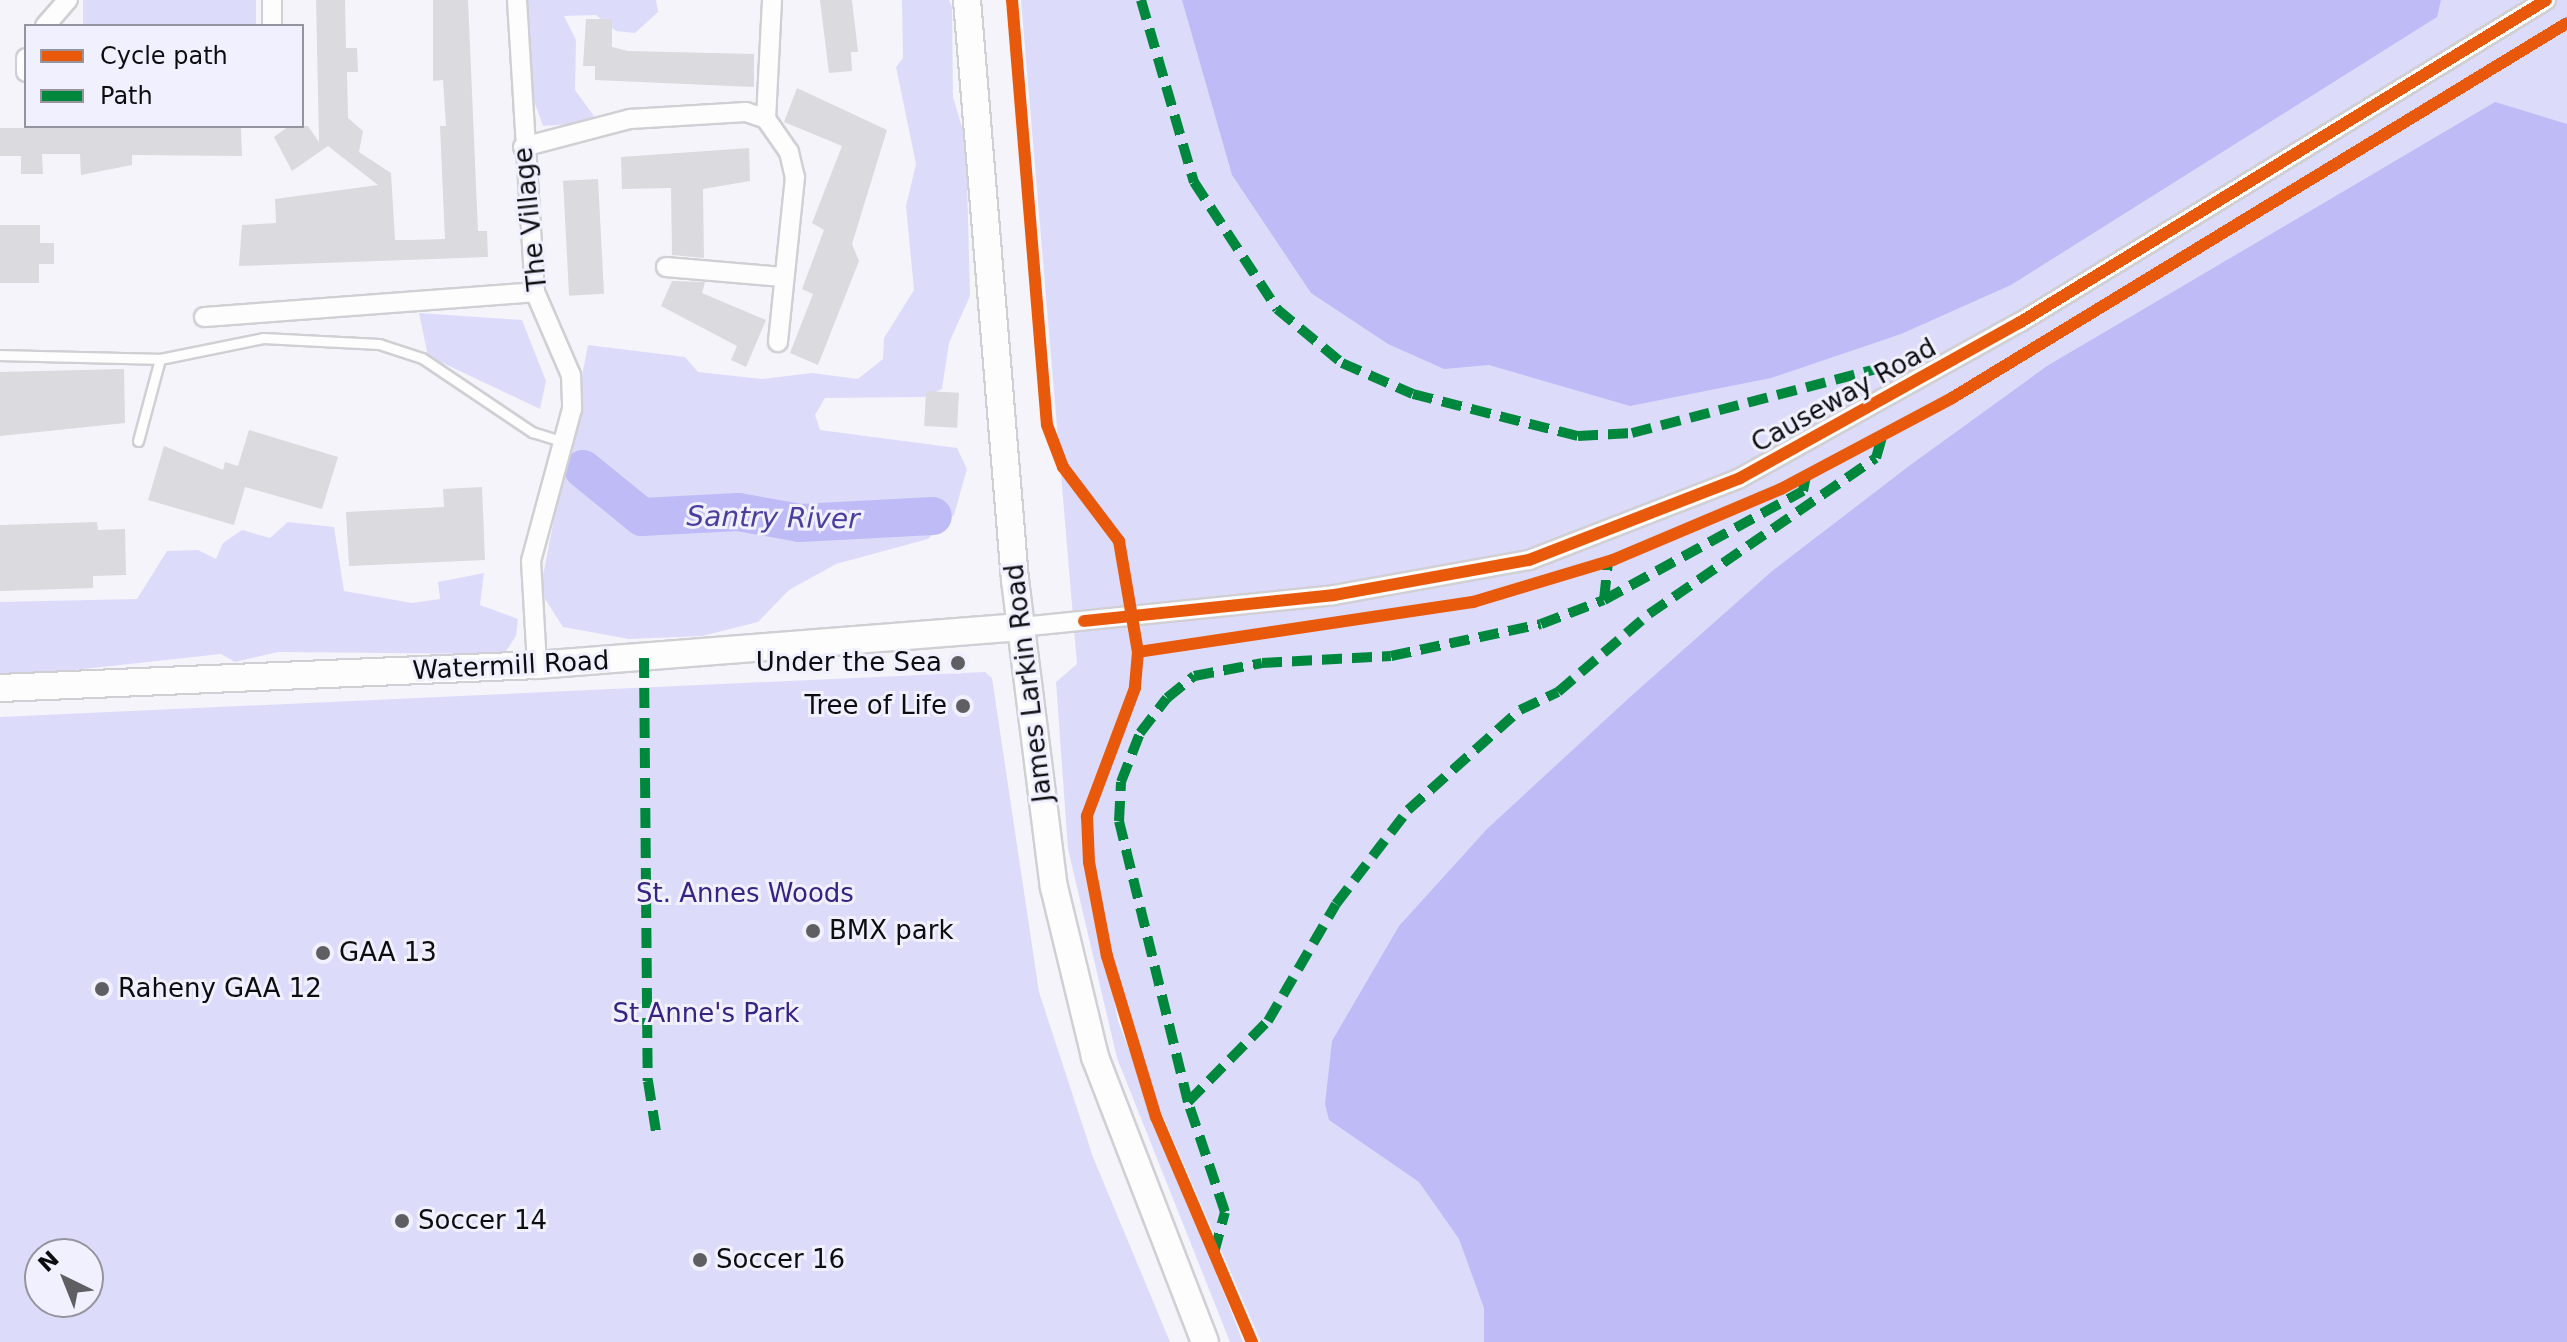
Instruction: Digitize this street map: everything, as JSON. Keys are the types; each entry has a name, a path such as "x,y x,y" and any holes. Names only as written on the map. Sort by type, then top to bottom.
{"main road":[{"name":"James Larkin Road","path":"967,0 1021,627 1054,887 1077,992 1115,1117 1205,1342"},
{"name":"Watermill Road","path":"0,688 537,665 1021,627"}],"street":[{"path":"47,24 68,0"},
{"path":"272,0 272,24"},
{"name":"The Village","path":"517,0 523,147 535,292 571,375 572,409 559,440 531,561 537,665"},
{"path":"766,119 772,0"},
{"name":"Causeway Road","path":"1021,627 1334,595 1529,560 1740,478 2019,323 2546,0"},
{"path":"523,147 630,119 746,112 766,119 789,152 795,177 778,342"},
{"path":"666,267 783,277"},
{"path":"204,317 535,292"}],"lane":[{"path":"0,355 160,359 263,338 379,344 422,358 532,432 559,440"},
{"path":"138,441 160,359"}],"green space":[{"path":"83,0 256,0 256,24 83,24"},
{"path":"527,0 656,0 658,12 635,33 616,31 596,15 564,16 576,40 575,90 594,116 583,123 543,126 533,98"},
{"path":"902,0 949,0 952,7 953,97 966,141 970,296 949,343 942,389 924,397 825,398 815,415 820,430 957,448 967,469 954,515 928,539 836,564 789,590 758,622 702,636 629,639 563,627 540,591 588,345 685,357 698,372 762,379 812,373 858,379 883,359 884,338 914,290 906,206 916,164 896,67 903,58"},
{"path":"1021,0 2567,0 2567,1342 1261,1342 1136,1054 1090,874 1118,1021 1243,1342 1230,1342 1117,1058 1068,849 1056,682 1077,664"},
{"path":"419,313 522,320 546,381 540,409 428,356"},
{"path":"288,522 334,527 344,591 412,603 440,599 438,582 484,573 480,605 518,619 516,636 504,654 278,652 235,662 221,654 0,678 0,602 137,599 167,551 198,550 216,559 223,543 242,530 270,538"},
{"name":"St Anne's Park","path":"985,672 992,678 1039,992 1093,1157 1170,1342 0,1342 0,717"}],"water":[{"path":"1182,0 2441,0 2437,17 2011,285 1901,334 1771,378 1630,406 1489,365 1444,369 1388,344 1311,293 1232,175"},
{"path":"2495,102 2567,124 2567,1342 1484,1342 1484,1308 1459,1239 1419,1182 1329,1120 1325,1104 1332,1041 1399,926 1487,829 1630,697 1771,572 1909,466 2047,366"}],"building":[{"path":"316,0 345,0 346,48 357,48 358,72 347,72 348,118 363,131 359,152 391,173 395,240 445,239 440,126 446,126 443,80 433,81 433,0 468,0 478,231 487,231 488,257 239,266 242,225 276,223 275,199 378,185 328,146 292,171 274,137 286,128 308,126 319,142"},
{"path":"820,0 852,0 858,52 851,52 852,71 829,73"},
{"path":"586,19 612,19 612,47 628,51 754,54 754,87 595,80 595,66 583,66"},
{"path":"797,88 887,130 852,244 859,261 818,365 790,353 813,294 802,289 824,230 812,223 842,146 784,122"},
{"path":"0,128 241,128 242,156 132,155 132,165 81,175 80,154 42,154 43,174 21,174 21,156 0,156"},
{"path":"749,148 750,181 703,189 704,258 672,255 671,188 622,189 621,157"},
{"path":"598,179 604,294 569,296 563,181"},
{"path":"0,225 40,225 40,243 54,243 54,264 39,264 39,283 0,283"},
{"path":"672,281 705,282 702,293 766,320 746,367 731,360 737,346 661,306"},
{"path":"124,369 125,423 0,436 0,372"},
{"path":"926,391 959,393 957,428 924,426"},
{"path":"249,430 338,457 322,509 245,487 234,525 148,500 164,446 223,470 225,462 238,466"},
{"path":"482,487 485,560 349,566 346,512 444,507 443,489"},
{"path":"97,522 98,530 125,529 126,575 93,576 93,588 0,591 0,525"}],"waterway":[{"name":"Santry River","path":"583,469 642,517 738,512 800,523 933,516"}],"marked path":[{"path":"1141,0 1194,182 1277,309 1342,363 1413,394 1578,436 1632,433 1879,368"},
{"path":"1214,1253 1225,1212 1188,1102 1268,1021 1336,904 1408,810 1520,710 1558,692 1649,614 1876,458 1883,434"},
{"path":"1604,600 1803,491 1806,476"},
{"path":"1188,1102 1119,821 1121,782 1140,733 1167,698 1194,676 1262,663 1391,656 1541,624 1604,600 1608,562"},
{"path":"644,658 648,1081 657,1138"}],"cycle path":[{"path":"1012,0 1047,425 1063,467 1119,541 1138,652 1135,688 1087,816 1089,862 1107,956 1156,1117 1252,1342"},
{"path":"1084,621 1334,595 1529,560 1740,478 2019,323 2546,0"},
{"path":"1138,652 1473,602 1613,560 1781,489 1952,398 2567,23"}],"place":[{"name":"Under the Sea","path":"958,663"},
{"name":"Tree of Life","path":"963,706"},
{"name":"BMX park","path":"813,931"},
{"name":"GAA 13","path":"323,953"},
{"name":"Raheny GAA 12","path":"102,989"},
{"name":"Soccer 14","path":"402,1221"},
{"name":"Soccer 16","path":"700,1260"}],"park label":[{"name":"St. Annes Woods","path":"745,894"}]}
